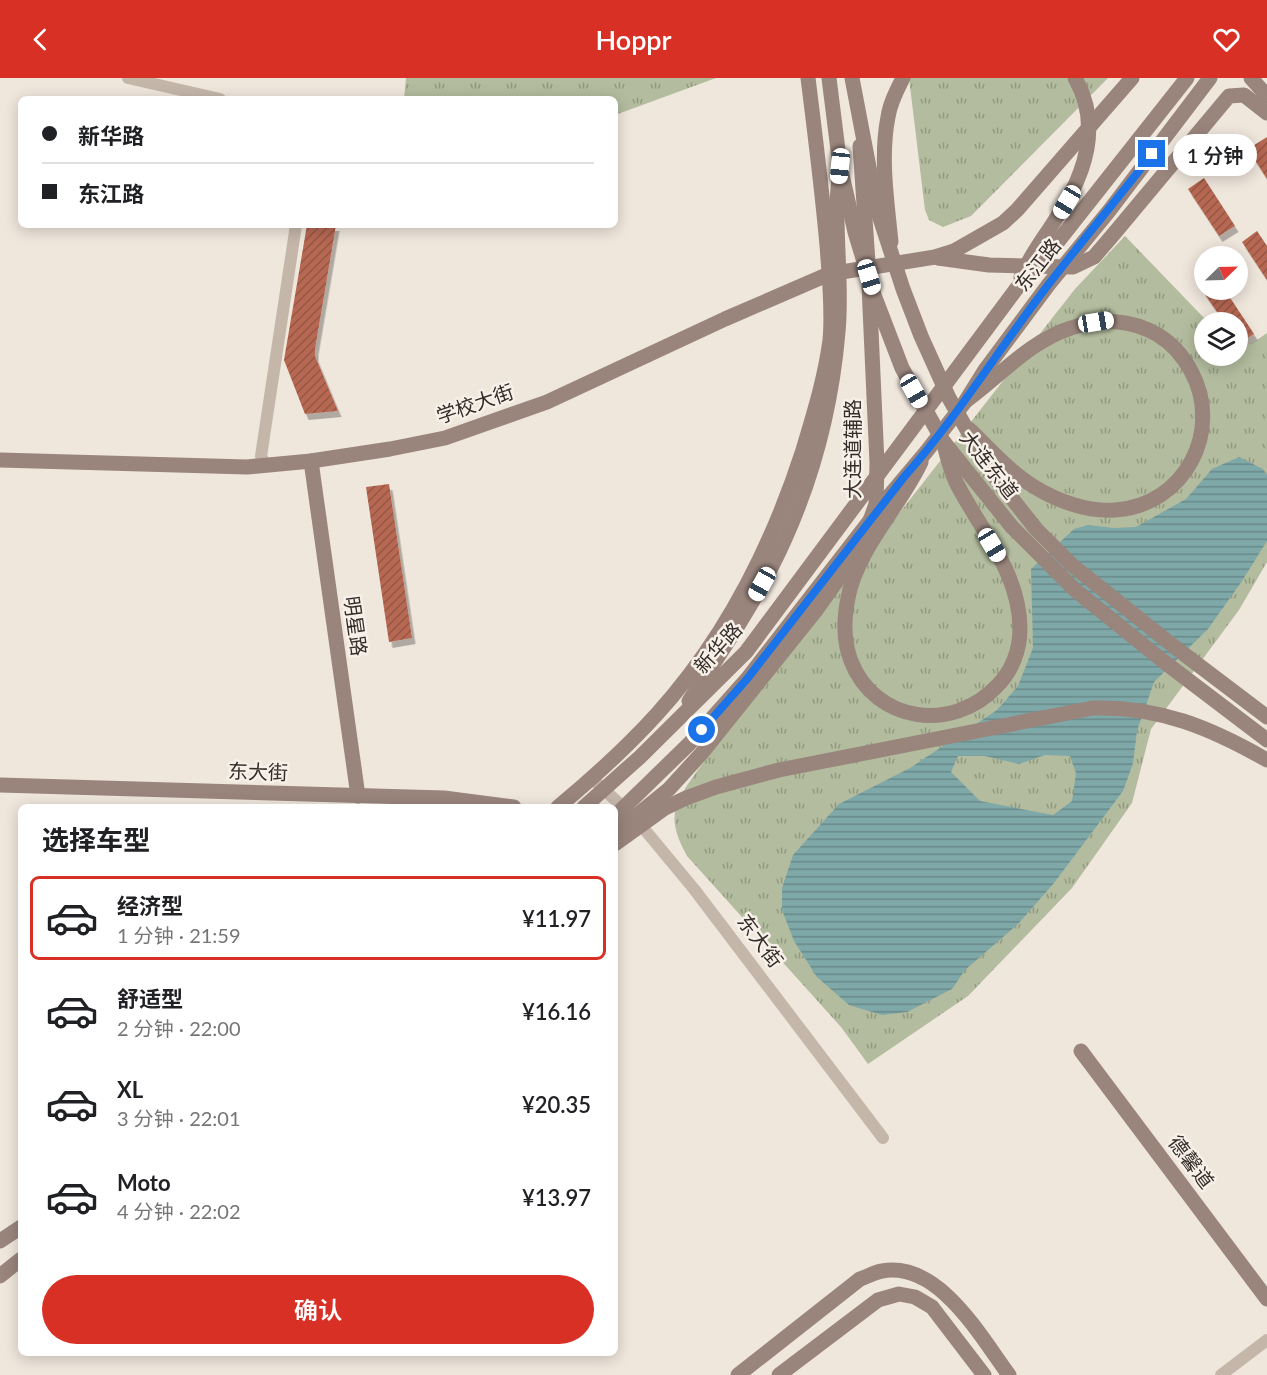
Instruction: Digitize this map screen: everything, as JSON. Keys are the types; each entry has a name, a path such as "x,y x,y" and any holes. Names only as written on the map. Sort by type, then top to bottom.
{"main road":[{"name":"大连道辅路","path":"562,804 592,779 657,713 698,663 732,613 777,522 796,470 821,394 830,338 829,274 808,78"},
{"name":"大连东道","path":"829,78 840,166 860,250 884,323 914,391 943,441 1012,527 1075,590 1267,740"},
{"name":"大连道辅路","path":"618,831 669,789 701,754 817,609 846,567 876,504 877,463 868,267 853,78"},
{"name":"大连东道","path":"853,78 872,186 892,254 921,336 949,398 991,472 1023,513 1064,558 1267,717"},
{"path":"892,254 885,175 885,132 888,115 903,78"},
{"path":"1017,288 1033,254 1073,191 1085,158 1090,138 1089,112 1075,78"},
{"path":"935,257 954,251 1003,223 1132,78"},
{"name":"东江路","path":"906,439 1017,288 1052,249 1187,78"},
{"name":"东江路","path":"926,452 965,402 985,370 1049,284 1109,211 1210,78"},
{"path":"1251,78 1267,107"},
{"path":"935,257 989,265 1077,266 1094,257 1112,237 1229,96 1244,95 1267,107"},
{"path":"678,718 738,626 770,570 795,515 813,462 832,379 838,333 840,266 836,220 840,166"},
{"name":"学校大街","path":"0,460 247,467 311,461 445,438 547,402 724,319 829,274 935,257"},
{"path":"963,424 1032,486 1062,501 1092,509 1114,511 1136,507 1160,496 1177,484 1197,451 1203,417 1198,384 1179,351 1148,329 1111,320 1071,328 1050,337 1021,355 965,402"},
{"name":"新华路","path":"587,804 640,757 746,652 906,439"},
{"path":"926,452 908,488 875,538 855,576 847,599 845,629 850,658 866,686 894,707 914,715 931,717 956,712 992,692 1012,665 1020,628 1016,600 1008,574 956,483 943,441"},
{"name":"新华路","path":"618,813 673,761 722,708 926,452"},
{"name":"明星路","path":"311,461 358,796"},
{"path":"618,842 665,808 716,787 779,770 1093,708 1137,710 1178,719 1218,733 1267,760"},
{"name":"东大街","path":"0,785 444,798 491,804"},
{"name":"德馨道","path":"1081,1051 1267,1299"},
{"path":"4,1238 18,1224"},
{"path":"4,1238 18,1229"},
{"path":"0,1276 18,1261"},
{"path":"738,1375 860,1280 882,1271 902,1271 924,1278 944,1292 962,1312 1009,1375"},
{"path":"778,1375 878,1300 899,1294 915,1297 932,1307 984,1375"}],"street":[{"path":"128,78 207,96"},
{"path":"265,465 261,456 296,228"},
{"name":"东大街","path":"592,779 635,818 694,889 883,1138"},
{"path":"1221,1375 1267,1340"}],"green space":[{"path":"406,78 716,78 618,114 618,96 404,96"},
{"path":"909,78 1108,78 971,216 943,227 929,220 925,210"},
{"path":"1125,236 1198,312 1194,312 1194,366 1248,366 1248,346 1267,333 1267,562 1239,610 1151,729 1132,803 1072,888 968,996 868,1064 841,1027 687,856 676,831 675,812 682,793 697,771 1075,289"}],"water":[{"path":"1239,457 1263,469 1267,475 1267,541 1208,629 1154,682 1137,731 1133,763 1123,791 1054,883 1018,924 965,970 952,989 907,1012 882,1015 849,1005 817,977 794,941 782,910 782,888 793,855 839,804 910,768 997,710 1018,686 1033,648 1031,569 1074,529 1088,525 1114,528 1136,527 1186,499 1212,469","holes":["1045,755 1070,756 1076,773 1072,801 1053,815 980,801 951,772 958,756 985,756 1019,764"]}],"building":[{"path":"1267,137 1267,179 1248,149"},
{"path":"1204,178 1235,226 1219,236 1188,189"},
{"path":"306,228 335,228 315,356 338,411 305,414 284,360"},
{"path":"1257,231 1267,246 1267,280 1248,251 1248,246 1245,246 1242,242"},
{"path":"1209,300 1232,300 1240,312 1217,312"},
{"path":"1248,325 1254,334 1248,338"},
{"path":"389,484 412,638 389,642 366,487"}],"route":[{"path":"702,730 747,679 926,452 965,402 985,370 1049,284 1152,154"}]}
